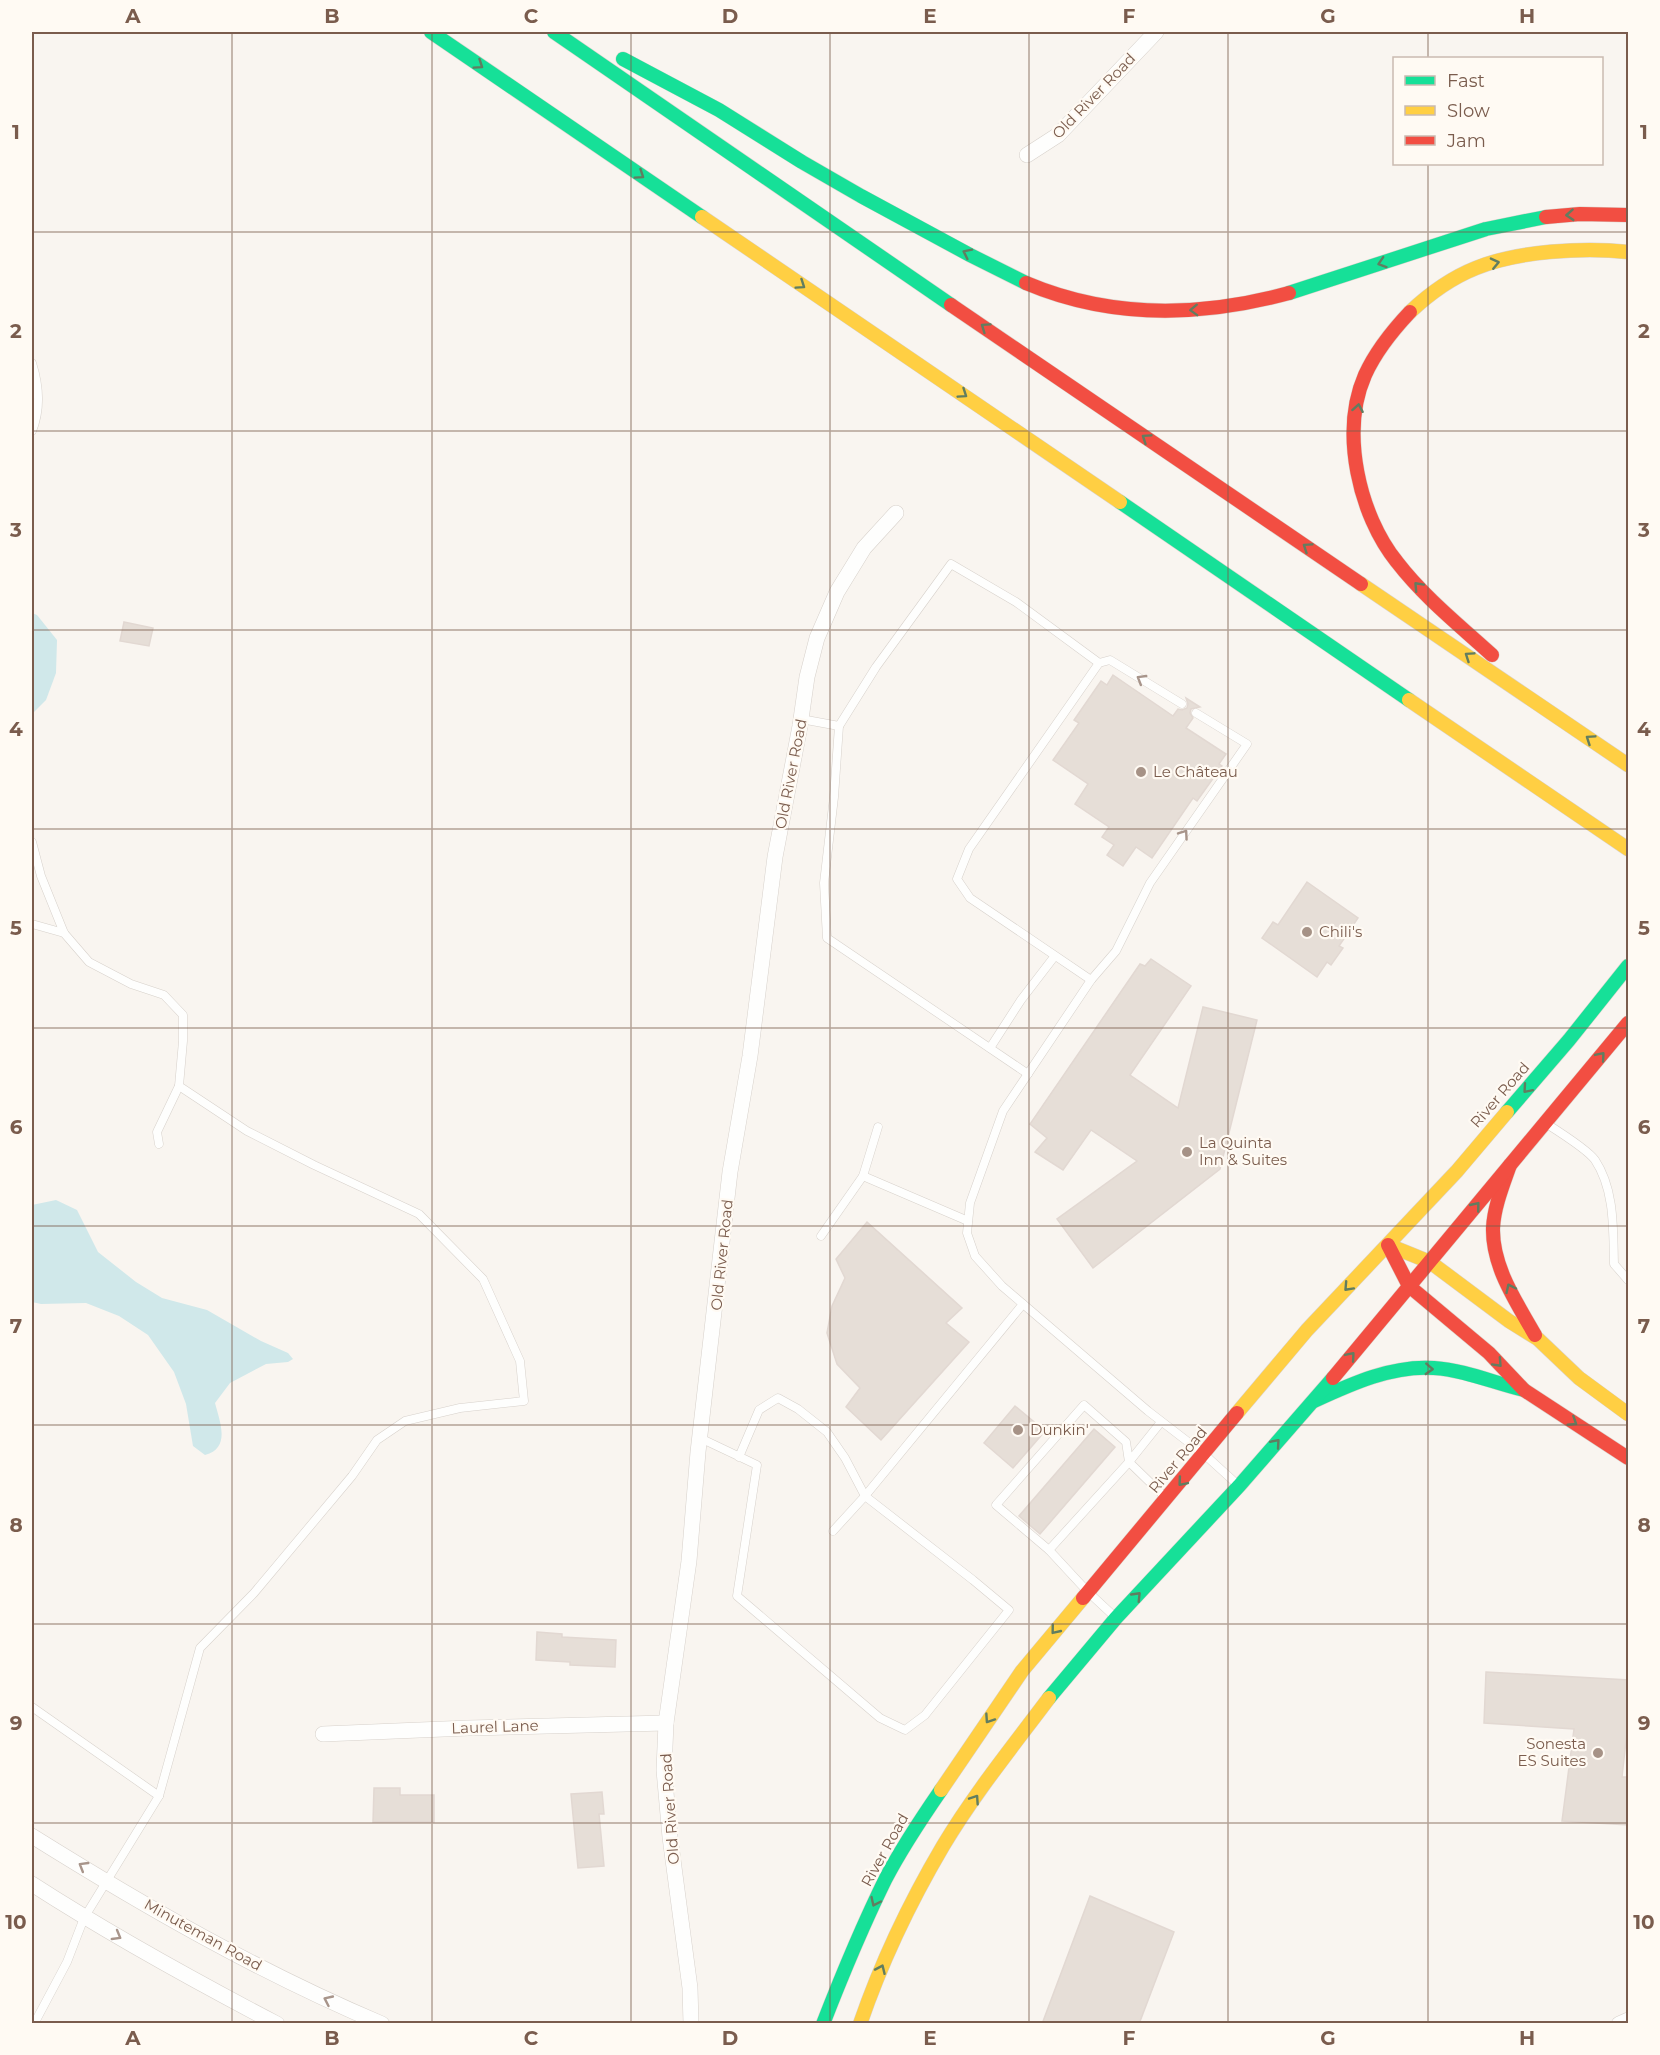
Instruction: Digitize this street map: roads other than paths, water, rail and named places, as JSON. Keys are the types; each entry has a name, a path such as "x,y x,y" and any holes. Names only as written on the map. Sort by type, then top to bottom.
{"main road":[{"path":"431,32 1629,849"},
{"path":"554,32 1128,426 1629,765"},
{"path":"570,32 718,110 804,163 956,248 1018,279 1057,295 1106,306 1199,310 1255,303 1487,227 1549,216 1610,213 1629,215"},
{"path":"1552,713 1421,590 1394,559 1373,525 1361,488 1355,450 1356,414 1364,376 1384,343 1414,308 1442,286 1477,267 1520,257 1570,249 1629,252"},
{"name":"River Road","path":"823,2024 853,1948 886,1878 920,1820 1022,1671 1087,1591 1205,1455 1307,1330 1457,1171 1629,966"},
{"path":"860,2024 869,1998 910,1907 943,1846 976,1796 1055,1689 1116,1618 1239,1486 1314,1401 1629,1023"},
{"path":"1510,1165 1493,1227 1499,1265 1513,1296 1538,1339"},
{"path":"1388,1245 1430,1262 1509,1321 1538,1339 1579,1378 1629,1414"},
{"path":"1388,1245 1409,1286 1489,1353 1524,1390 1629,1458"},
{"path":"1314,1401 1365,1379 1408,1368 1450,1370 1524,1390"}],"street":[{"name":"Old River Road","path":"1027,155 1058,135 1156,32"},
{"name":"Old River Road","path":"691,2024 690,1988 665,1781 666,1723 686,1580 730,1172 750,1056 775,856 807,677 817,638 837,592 864,548 896,513"},
{"name":"Laurel Lane","path":"323,1734 666,1723"},
{"name":"Minuteman Road","path":"32,1836 199,1935 269,1972 382,2024"},
{"path":"32,1884 84,1918 277,2024"},
{"path":"1619,2024 1629,2020"}],"lane":[{"path":"32,363 37,378 38,417 32,431"},
{"path":"1028,1074 827,938 824,883 839,726 876,667 951,564 1016,602 1099,663"},
{"path":"1091,980 970,898 957,879 969,849 1099,663 1110,660 1182,704"},
{"path":"1196,713 1247,744 1150,883 1116,951 1091,980 1004,1111 970,1203 967,1233 975,1256 1002,1286 1239,1486"},
{"path":"801,719 839,726"},
{"path":"32,842 41,876 64,933 89,962 131,984 164,995 183,1015 179,1086 157,1132 159,1144"},
{"path":"32,924 64,933"},
{"path":"990,1048 1021,1000 1054,957"},
{"path":"34,2024 67,1962 84,1918 159,1796 200,1648 254,1593 352,1476 377,1440 405,1421 460,1408 524,1401 520,1361 483,1280 419,1214 247,1131 179,1086"},
{"path":"1546,1123 1594,1159 1606,1185 1613,1221 1614,1264 1629,1280"},
{"path":"821,1236 863,1176 878,1126"},
{"path":"863,1176 968,1221"},
{"path":"833,1531 865,1496 1023,1304"},
{"path":"700,1438 739,1457 757,1465 737,1596 880,1718 905,1730 925,1715 1009,1610 865,1496 845,1458 827,1432 798,1409 778,1398 759,1410 739,1457"},
{"path":"1116,1618 1049,1550 996,1505 1084,1405 1126,1442 1129,1462 1167,1499"},
{"path":"1049,1550 1129,1462 1161,1422"},
{"path":"32,1707 159,1796"}],"water":[{"path":"32,613 37,615 57,640 56,673 46,700 32,714"},
{"path":"56,1200 77,1210 98,1252 136,1282 162,1298 207,1310 261,1341 288,1353 293,1359 288,1362 266,1364 230,1383 215,1403 222,1434 218,1447 213,1452 205,1455 193,1446 186,1404 174,1372 148,1335 119,1316 86,1303 41,1304 32,1302 32,1205"}],"place":[{"name":"Le Château","path":"1141,772"},
{"name":"Chili's","path":"1307,932"},
{"name":"La Quinta Inn & Suites","path":"1187,1152"},
{"name":"Dunkin'","path":"1018,1430"},
{"name":"Sonesta ES Suites","path":"1598,1753"}]}
